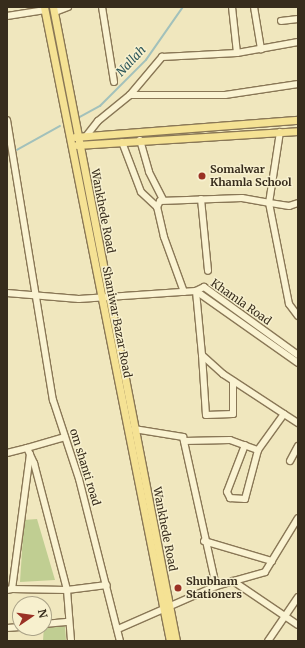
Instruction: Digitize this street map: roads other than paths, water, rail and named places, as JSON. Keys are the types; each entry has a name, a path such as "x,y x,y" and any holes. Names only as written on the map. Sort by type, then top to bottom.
{"main road":[{"name":"Shaniwar Bazar Road","path":"44,8 100,297 166,609 170,641"},
{"name":"Wankhede Road","path":"54,9 134,429 166,609"},
{"path":"69,138 87,135 298,120"},
{"path":"71,146 140,140 298,131"},
{"path":"166,609 176,641"}],"street":[{"path":"54,9 68,7"},
{"path":"102,7 114,82"},
{"path":"232,7 238,53"},
{"path":"254,7 261,49"},
{"path":"7,16 44,8"},
{"path":"281,21 298,19"},
{"path":"87,135 98,121 130,95 162,57 238,53 298,42"},
{"path":"130,95 224,96 298,84"},
{"name":"om shanti road","path":"7,120 38,298 53,400 107,585 120,641"},
{"path":"280,132 269,203 289,304 298,316"},
{"path":"140,140 148,172 163,200"},
{"path":"122,142 141,192 157,207 173,270 184,292"},
{"path":"201,198 208,272"},
{"path":"157,207 163,200 201,198 289,206 298,203"},
{"name":"Khamla Road","path":"298,356 204,287 196,291 298,363"},
{"path":"7,293 38,298 100,297 196,291 206,415 234,414 233,380"},
{"path":"202,355 233,380 298,423"},
{"path":"245,444 227,492 230,498 245,499 259,449 284,414"},
{"path":"134,429 183,437 204,541 216,586"},
{"path":"7,453 28,451 65,437"},
{"path":"184,441 230,440 259,449"},
{"path":"290,461 298,446"},
{"path":"247,500 259,449"},
{"path":"28,451 10,589 67,590 107,585"},
{"path":"28,451 67,590 71,641"},
{"path":"118,629 216,586 265,572 298,518"},
{"path":"204,541 272,561"},
{"path":"232,581 298,625"},
{"path":"268,641 298,597"},
{"path":"52,623 70,622"}],"waterway":[{"name":"Nallah","path":"80,117 100,106 146,60 183,7"},
{"name":"Nallah","path":"17,150 60,126"}],"place":[{"name":"Somalwar Khamla School","path":"202,176"},
{"name":"Shubham Stationers","path":"178,588"}]}
